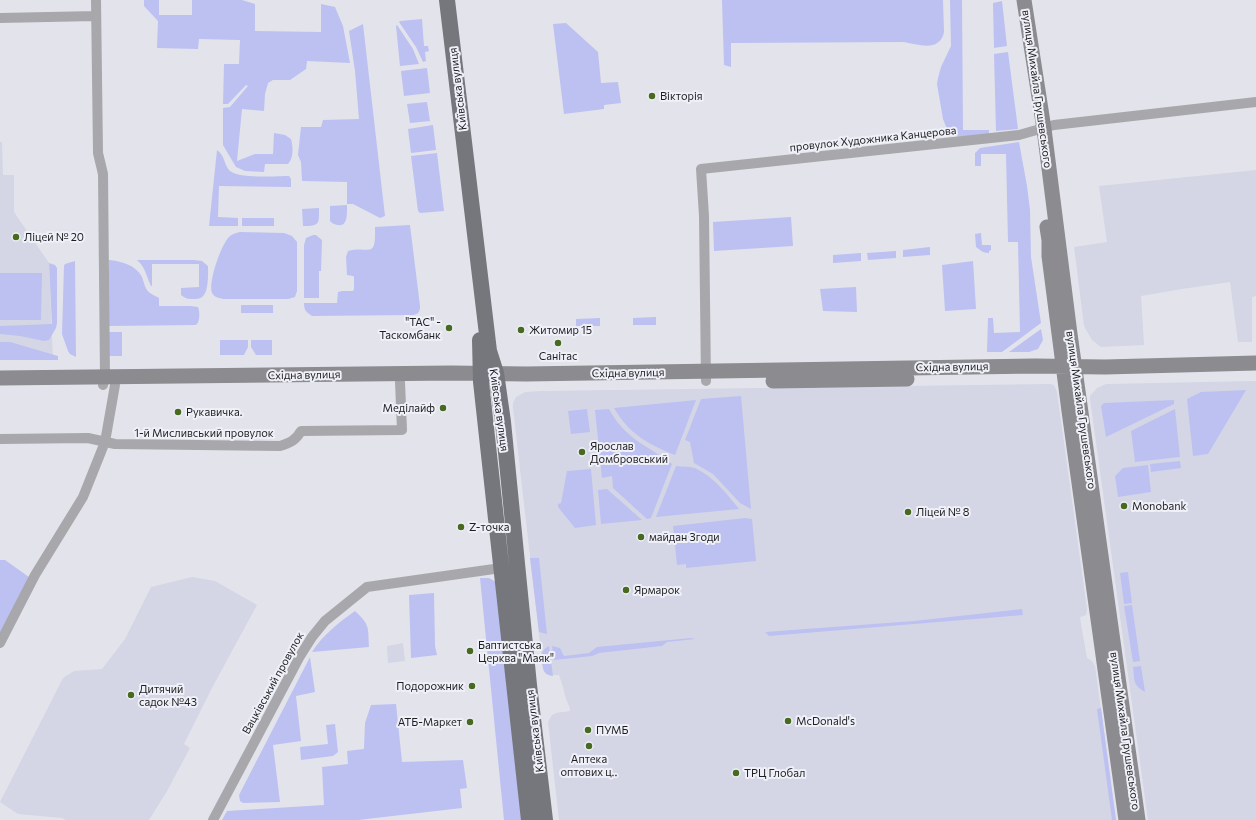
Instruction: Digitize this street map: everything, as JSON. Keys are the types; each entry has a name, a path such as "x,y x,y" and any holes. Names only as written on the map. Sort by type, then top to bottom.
{"main road":[{"name":"Київська вулиця","path":"438,0 480,342 489,378 545,820"},
{"name":"Київська вулиця","path":"447,0 489,351 489,378 501,568 529,820"},
{"name":"вулиця Михайла Грушевського","path":"1016,0 1039,130"},
{"name":"вулиця Михайла Грушевського","path":"1024,0 1126,820"},
{"name":"Східна вулиця","path":"1069,371 1256,363"},
{"name":"Східна вулиця","path":"0,386 108,382 1069,371 1256,372"},
{"name":"вулиця Михайла Грушевського","path":"1069,371 1138,820"},
{"name":"Східна вулиця","path":"0,378 108,382 400,382 489,378"}],"street":[{"path":"0,643 34,575 83,497 105,442 108,382 103,174 98,153 96,0"},
{"path":"0,18 96,16"},
{"name":"провулок Художника Канцерова","path":"706,376 702,169 1019,136 1054,124 1256,102"},
{"name":"1-й Мисливський провулок","path":"0,438 88,438 116,444 280,446 292,442 301,431 402,430 400,382"},
{"name":"Вацківський провулок","path":"213,820 300,656 312,637 326,621 367,587 501,568"}],"shaded area":[{"path":"144,0 159,0 159,15 192,15 192,0 242,0 255,4 255,31 321,32 321,4 335,7 343,26 350,63 307,61 306,69 290,80 273,80 268,83 265,94 264,111 242,109 237,161 255,154 273,154 274,133 285,135 291,139 293,148 288,164 265,164 264,172 245,171 236,167 223,145 223,108 230,107 248,86 246,85 228,104 223,104 224,64 239,64 240,40 199,39 198,49 157,48 158,21 144,6"},
{"path":"722,0 943,0 944,32 942,38 938,42 934,45 928,46 904,42 731,43 731,67 724,65"},
{"path":"950,0 962,0 963,130 989,130 989,136 958,137 947,129 943,119 937,84 941,67 951,46"},
{"path":"1002,1 1007,46 994,48 993,3"},
{"path":"422,19 424,46 428,46 429,51 425,52 426,61 423,62 416,47 399,22"},
{"path":"566,23 598,52 601,83 618,82 621,103 604,105 604,109 564,114 553,24"},
{"path":"363,24 385,216 380,218 353,204 347,204 347,182 302,181 301,162 298,155 301,127 321,127 323,120 359,119 355,71 349,31"},
{"path":"397,25 413,49 419,64 400,66"},
{"path":"1008,52 1018,129 996,131 994,54"},
{"path":"427,68 430,93 404,96 401,71"},
{"path":"427,102 430,121 410,123 407,104"},
{"path":"433,125 436,150 411,153 408,129"},
{"name":"Ліцей № 20","path":"0,142 2,142 3,175 14,175 14,212 49,263 53,360 0,360"},
{"path":"1019,142 1030,210 1031,257 1041,323 1002,352 987,352 988,318 993,318 994,333 1020,332 1018,242 1008,242 1006,154 981,154 981,166 975,166 975,153 980,148"},
{"path":"217,150 222,155 228,169 235,174 289,176 291,179 291,187 219,186 218,217 238,218 238,226 209,226"},
{"path":"437,153 444,211 420,213 418,211 411,156"},
{"path":"1256,170 1256,296 1252,297 1252,342 1238,342 1230,282 1141,296 1144,345 1101,347 1092,340 1084,326 1074,247 1107,242 1099,186"},
{"path":"347,205 346,221 344,224 337,225 332,223 330,221 330,206"},
{"path":"319,208 319,218 316,225 303,226 302,209"},
{"path":"791,217 793,246 714,251 713,222"},
{"path":"242,218 274,218 274,226 242,226"},
{"path":"410,225 420,306 418,313 415,315 312,316 307,312 304,307 304,303 337,303 338,292 353,291 354,277 347,275 346,257 348,251 370,250 374,244 375,227"},
{"path":"240,232 284,233 292,236 297,242 297,291 295,297 288,299 223,299 212,293 212,281 222,248 229,237"},
{"path":"981,233 982,245 991,245 991,250 989,253 983,252 976,247 975,234"},
{"path":"316,235 322,240 321,271 319,271 319,298 304,298 304,245 306,238"},
{"path":"930,247 930,255 903,257 903,250"},
{"path":"896,251 896,258 868,260 867,253"},
{"path":"861,253 861,261 833,263 833,255"},
{"path":"109,260 118,261 136,269 142,277 148,291 159,298 159,306 198,307 199,317 197,324 108,326"},
{"path":"137,260 202,261 208,266 208,283 206,291 200,298 189,299 181,295 181,288 199,287 199,264 152,264 151,286 144,269"},
{"path":"75,261 76,357 68,351 62,334 64,266 65,264"},
{"path":"973,261 976,309 945,311 942,265"},
{"path":"49,263 55,265 57,268 57,323 56,328 49,340 44,341 0,334 0,326 52,324"},
{"path":"0,273 42,273 41,320 0,320"},
{"path":"856,287 857,312 823,311 820,289"},
{"path":"241,305 273,305 273,313 241,313"},
{"path":"656,317 656,325 633,325 633,318"},
{"path":"600,318 600,326 576,326 576,319"},
{"path":"1041,329 1043,340 1038,349 1029,352 1009,352"},
{"path":"108,332 122,332 122,356 108,356"},
{"path":"220,340 248,340 248,347 244,355 220,355"},
{"path":"251,340 272,340 272,355 256,355 251,347"},
{"path":"0,342 10,342 58,356 58,360 0,360"},
{"path":"1256,381 1256,820 1148,820 1090,396 1097,388 1106,384"},
{"path":"1054,385 1057,392 1087,609 1086,615 1080,617 1087,658 1092,661 1095,666 1116,820 559,820 548,722 552,715 570,711 570,709 559,675 549,675 543,670 513,408 513,403 516,397 525,392 541,391"},
{"path":"1246,390 1208,454 1193,456 1187,399 1201,392"},
{"path":"741,396 751,509 740,503 713,474 694,463 690,442 685,440 701,399"},
{"path":"696,400 675,455 656,447 640,437 626,425 614,408"},
{"path":"1174,400 1174,404 1106,437 1101,406 1104,403"},
{"path":"587,409 590,432 571,434 568,411"},
{"path":"609,409 615,419 629,435 672,464 651,518 647,519 613,488 612,476 602,478 595,410"},
{"path":"1175,409 1180,457 1135,462 1131,431"},
{"path":"1180,461 1181,468 1151,472 1150,464"},
{"path":"1148,465 1151,492 1118,497 1115,476 1123,468"},
{"path":"676,466 690,467 702,471 730,497 739,509 656,517"},
{"path":"591,469 596,525 575,528 558,507 558,504 561,503 567,471"},
{"path":"607,489 642,520 601,524 598,490"},
{"path":"745,518 752,519 756,561 686,568 686,564 677,565 673,526"},
{"path":"530,558 539,558 547,634 539,632"},
{"path":"0,560 5,560 29,577 0,634"},
{"path":"1128,572 1132,603 1124,604 1120,573"},
{"name":"Дитячий садок №43","path":"192,577 215,581 257,605 213,686 184,744 190,748 167,791 149,820 66,820 62,818 18,814 0,802 63,678 74,671 102,669 125,639 151,587"},
{"path":"480,578 489,578 496,582 522,820 504,820"},
{"path":"434,593 435,646 437,655 411,658 409,595"},
{"path":"1132,605 1140,661 1133,662 1124,606"},
{"path":"1022,609 1023,615 769,636 765,632 914,621"},
{"path":"355,611 366,623 369,647 312,652 331,630"},
{"path":"691,638 695,639 667,642 662,646 554,660 552,646 560,648 564,656 589,653 597,647"},
{"path":"403,643 405,661 388,663 387,646"},
{"path":"549,646 553,676 544,672 542,662 542,653 544,649"},
{"path":"310,657 315,692 296,696 301,741 273,745 280,802 243,803 240,801 239,795"},
{"path":"1141,666 1145,692 1138,687 1134,679 1133,667"},
{"path":"396,704 402,762 463,760 467,788 460,789 462,808 358,820 222,820 227,811 324,805 322,767 348,764 347,751 364,749 365,723 371,705"},
{"path":"1101,708 1116,820 1112,820 1097,709"},
{"path":"335,724 338,752 333,756 301,760 300,747 328,744 326,725"}],"place":[{"name":"Вікторія","path":"652,96"},
{"name":"Ліцей № 20","path":"16,237"},
{"name":"\"ТАС\" - Таскомбанк","path":"449,328"},
{"name":"Житомир 15","path":"521,330"},
{"name":"Санітас","path":"558,343"},
{"name":"Меділайф","path":"443,408"},
{"name":"Рукавичка.","path":"178,412"},
{"name":"Ярослав Домбровський","path":"582,452"},
{"name":"Monobank","path":"1124,506"},
{"name":"Ліцей № 8","path":"908,512"},
{"name":"Z-точка","path":"461,527"},
{"name":"майдан Згоди","path":"641,537"},
{"name":"Ярмарок","path":"626,590"},
{"name":"Баптистська Церква \"Маяк\"","path":"470,651"},
{"name":"Подорожник","path":"472,686"},
{"name":"Дитячий садок №43","path":"131,695"},
{"name":"McDonald's","path":"788,721"},
{"name":"АТБ-Маркет","path":"470,722"},
{"name":"ПУМБ","path":"588,730"},
{"name":"Аптека оптових ц‥","path":"589,746"},
{"name":"ТРЦ Глобал","path":"736,773"}]}
